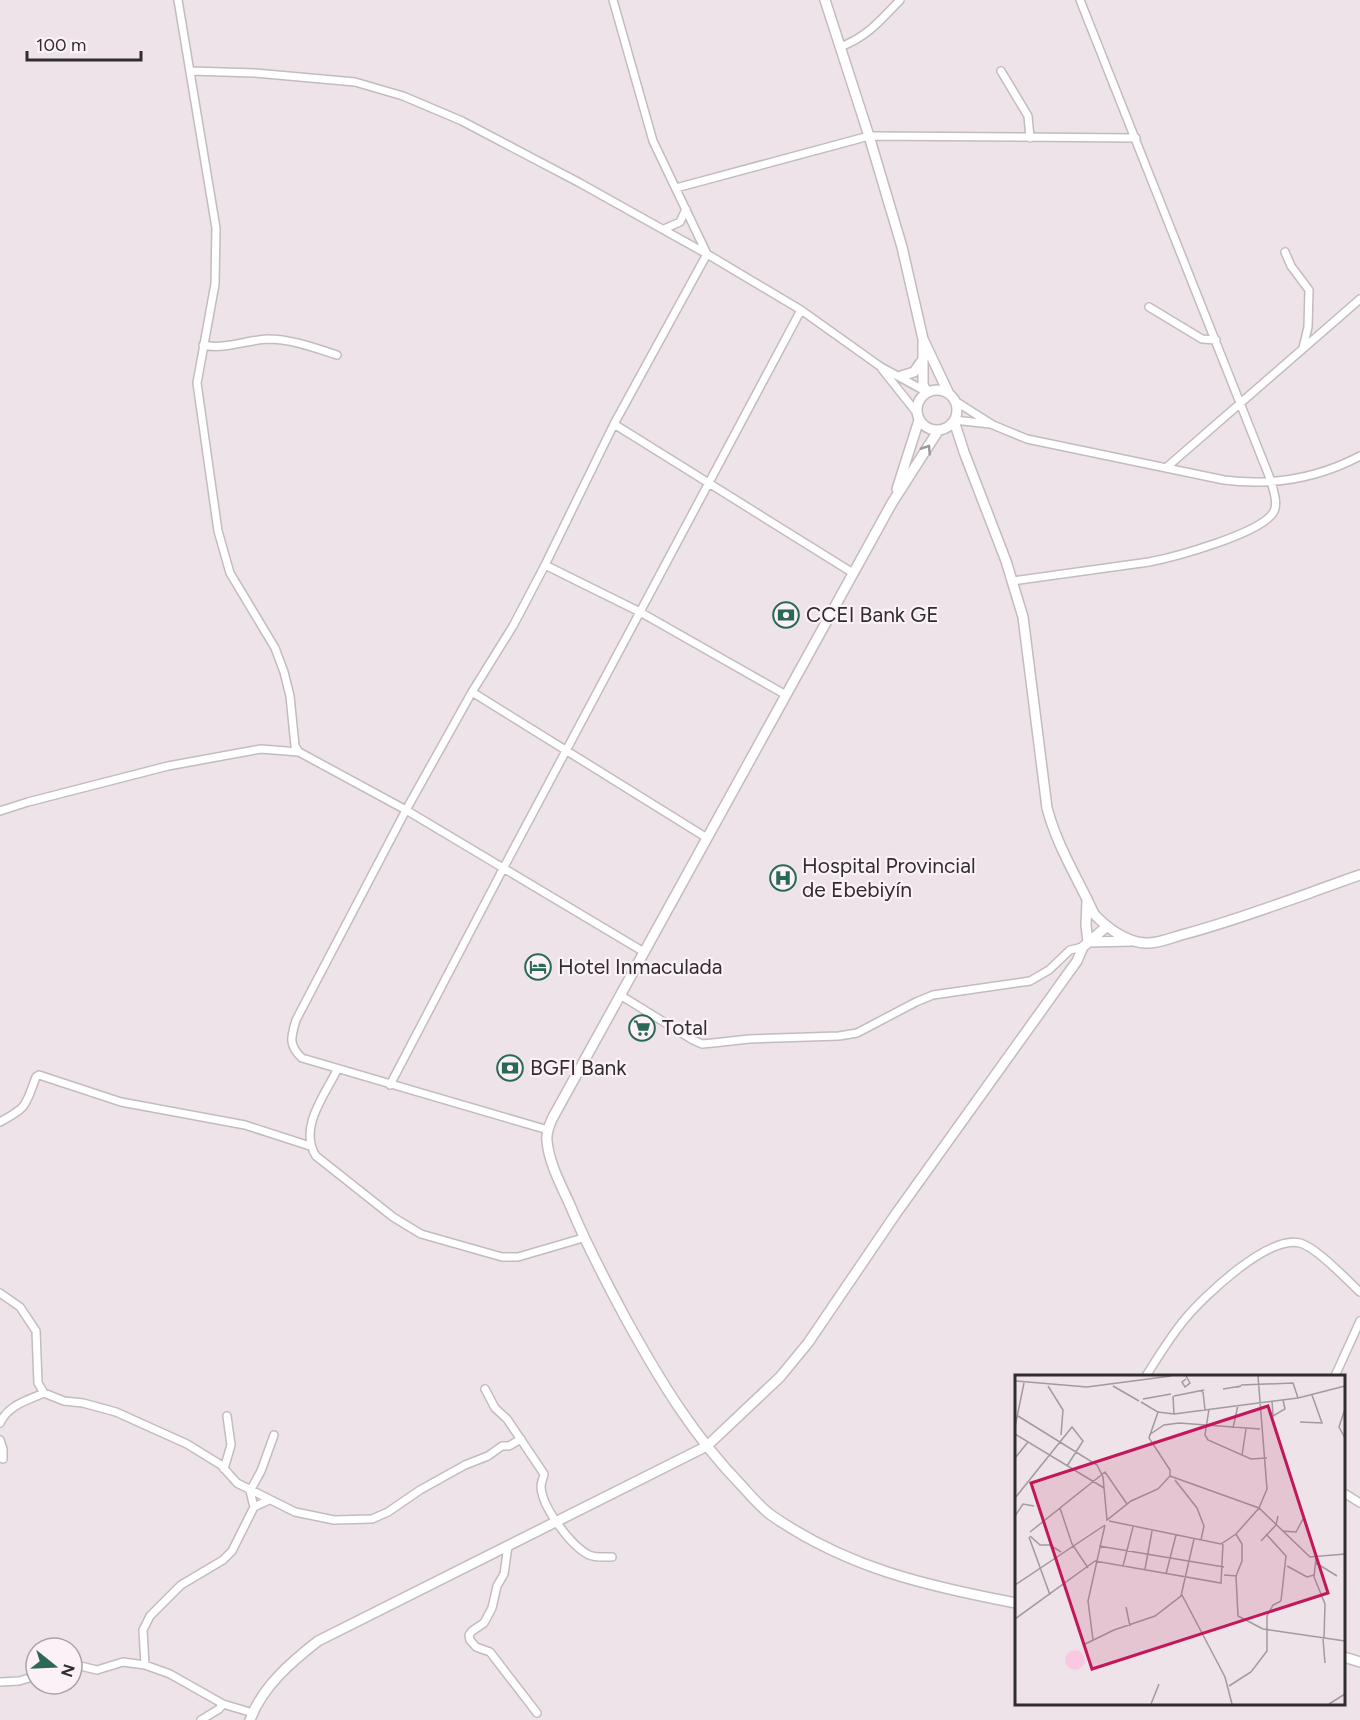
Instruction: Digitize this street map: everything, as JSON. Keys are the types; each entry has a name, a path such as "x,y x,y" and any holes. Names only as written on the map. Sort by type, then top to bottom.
{"street":[{"path":"178,0 216,228 215,284 197,383 221,542 230,573 275,648 284,672 290,696 295,746 298,752"},
{"path":"613,0 653,141 707,254"},
{"path":"825,0 902,247 924,339 957,411 954,421 1023,617 1047,808 1054,829 1094,914 1106,927 1134,941"},
{"path":"840,47 857,41 900,0"},
{"path":"1012,581 1149,562 1222,541 1261,523 1272,514 1276,507 1271,481 1080,0"},
{"path":"190,71 255,73 355,82 403,96 462,121 707,254 801,310 881,367 927,392"},
{"path":"1001,71 1028,116 1030,138"},
{"path":"676,188 869,136 1136,138"},
{"path":"664,229 680,222 686,209"},
{"path":"1285,252 1291,266 1309,291 1308,327 1304,348"},
{"path":"548,1130 302,1058 293,1050 291,1036 296,1020 406,810 472,692 513,626 614,424 707,254"},
{"path":"1167,467 1360,299"},
{"path":"1149,307 1202,339 1216,339"},
{"path":"390,1085 801,310"},
{"path":"203,345 218,347 268,339 296,342 337,354"},
{"path":"924,339 923,385 927,392"},
{"path":"901,376 914,372 923,357"},
{"path":"881,367 927,428 942,430 964,452"},
{"path":"892,502 918,417 919,401 927,392 939,390 993,425 1027,439 1242,483 1298,479 1338,468 1360,456"},
{"path":"993,425 954,421 942,430 892,502 620,995 548,1130 547,1140 551,1161 583,1238 657,1375 707,1446 729,1473 768,1513 812,1542 900,1577 944,1589 1015,1603"},
{"path":"614,424 853,573"},
{"path":"545,565 640,612 786,695"},
{"path":"472,692 707,838"},
{"path":"0,811 168,766 261,749 298,752 406,810 644,952"},
{"path":"620,995 702,1044 839,1036 856,1033 933,995 1030,981 1049,970 1070,950 1086,945 1134,941 1156,942 1210,927 1360,875"},
{"path":"1086,945 1087,898"},
{"path":"84,1667 97,1670 123,1662 145,1665 170,1674 223,1704 251,1716 278,1676 318,1641 707,1446 780,1377 808,1343 895,1215 1077,961 1086,945 1106,927"},
{"path":"337,1070 311,1122 310,1146 316,1156 393,1217 421,1234 502,1257 518,1257 583,1238"},
{"path":"0,1122 21,1111 39,1075 121,1102 245,1125 310,1146"},
{"path":"1147,1375 1185,1319 1207,1296 1246,1263 1262,1252 1279,1245 1292,1242 1311,1247 1360,1292"},
{"path":"0,1293 20,1307 36,1331 38,1383 44,1393 64,1401 83,1403 131,1418 186,1444 224,1469 237,1484 295,1512 334,1520 372,1519 388,1512 420,1490 465,1465 488,1456 502,1446 515,1444 521,1439"},
{"path":"1336,1375 1360,1321"},
{"path":"485,1389 495,1408 507,1419 544,1474 541,1490 556,1522 588,1554 601,1558 612,1557"},
{"path":"0,1423 10,1408 44,1393"},
{"path":"224,1469 231,1444 226,1416"},
{"path":"254,1507 250,1491 261,1471 273,1435"},
{"path":"0,1440 3,1459"},
{"path":"1345,1494 1360,1503"},
{"path":"145,1665 143,1630 150,1616 181,1585 223,1560 232,1551 254,1507 269,1500"},
{"path":"508,1546 504,1574 497,1586 492,1608 484,1623 472,1630 469,1635 476,1647 490,1652 537,1713"},
{"path":"1345,1657 1360,1662"},
{"path":"0,1682 24,1680"},
{"path":"201,1720 223,1704"}],"place":[{"name":"CCEI Bank GE","path":"786,615"},
{"name":"Hospital Provincial de Ebebiyín","path":"783,878"},
{"name":"Hotel Inmaculada","path":"538,967"},
{"name":"Total","path":"642,1028"},
{"name":"BGFI Bank","path":"510,1068"}]}
